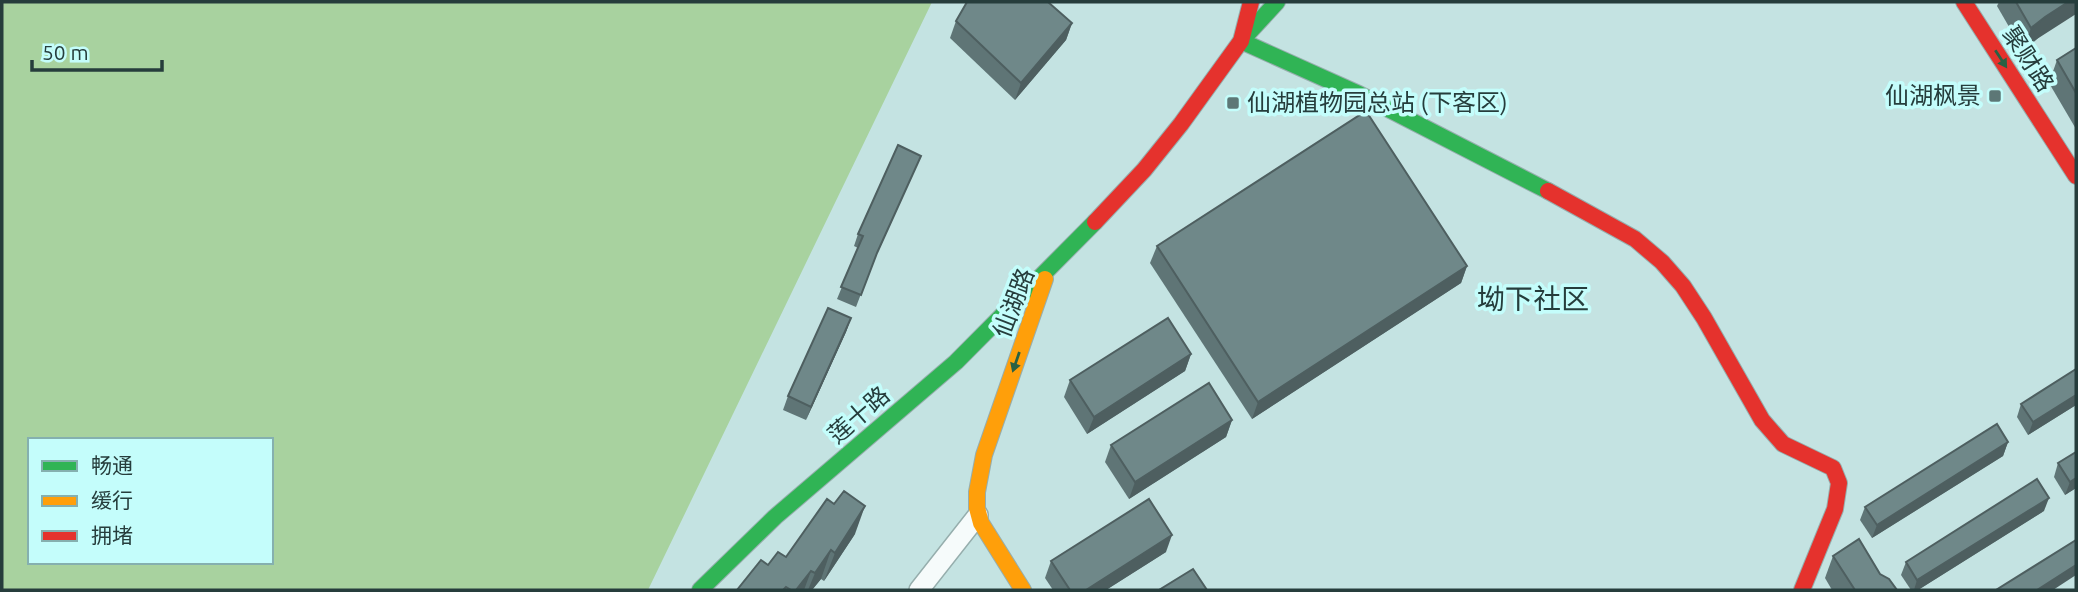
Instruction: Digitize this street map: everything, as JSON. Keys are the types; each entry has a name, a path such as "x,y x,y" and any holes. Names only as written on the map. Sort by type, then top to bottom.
{"street":[{"name":"仙湖路","path":"1241,41 1251,2"},
{"name":"仙湖路","path":"1023,590 991,541 978,515 978,484 984,455 1046,274 1144,170 1241,41 1277,2"},
{"name":"聚财路","path":"1964,2 2076,176"},
{"path":"1241,41 1359,94 1586,210 1635,239 1662,262 1683,286 1704,318 1762,421 1783,444 1833,468 1839,483 1835,509 1802,590"},
{"name":"莲十路","path":"700,590 775,517 956,362 1046,274"},
{"path":"919,590 978,515"}],"green space":[{"path":"2,2 932,2 648,590 2,590"}],"building":[{"path":"967,2 1048,2 1072,23 1021,83 956,21"},
{"path":"2016,2 2068,2 2031,28"},
{"path":"2076,48 2076,93 2057,60"},
{"path":"1366,111 1467,266 1258,402 1157,246"},
{"path":"898,145 921,156 861,295 841,287 863,236 858,234"},
{"path":"828,308 851,318 811,407 788,396"},
{"path":"1168,318 1191,354 1094,417 1070,380"},
{"path":"2076,369 2076,395 2033,422 2021,404"},
{"path":"1209,383 1232,420 1135,482 1111,445"},
{"path":"1997,424 2008,442 1877,525 1865,507"},
{"path":"2076,452 2076,478 2070,482 2058,463"},
{"path":"2037,479 2049,498 1917,580 1906,562"},
{"path":"844,491 865,506 835,553 831,550 815,573 811,571 796,590 786,587 783,590 737,590 761,560 768,565 778,552 786,557 827,499 834,504"},
{"path":"1149,499 1172,535 1086,590 1070,590 1051,561"},
{"path":"1859,539 1880,574 1889,579 1897,590 1855,590 1833,556"},
{"path":"2076,540 2076,565 2037,590 1996,590"},
{"path":"1193,569 1207,590 1159,590"}],"traffic: fast":[{"path":"1277,2 1241,41 1359,94 1548,191"},
{"path":"700,590 775,517 956,362 1095,222"}],"traffic: slow":[{"path":"1023,590 981,523 977,492 984,455 1045,279"}],"traffic: jam":[{"path":"1095,222 1144,170 1241,41 1251,2"},
{"path":"1964,2 2076,176"},
{"path":"1548,191 1635,239 1662,262 1683,286 1704,318 1762,420 1783,444 1833,468 1839,483 1835,509 1802,590"}],"place":[{"name":"仙湖枫景","path":"1995,96"},
{"name":"仙湖植物园总站 (下客区)","path":"1233,103"}],"district":[{"name":"坳下社区","path":"1533,299"}]}
